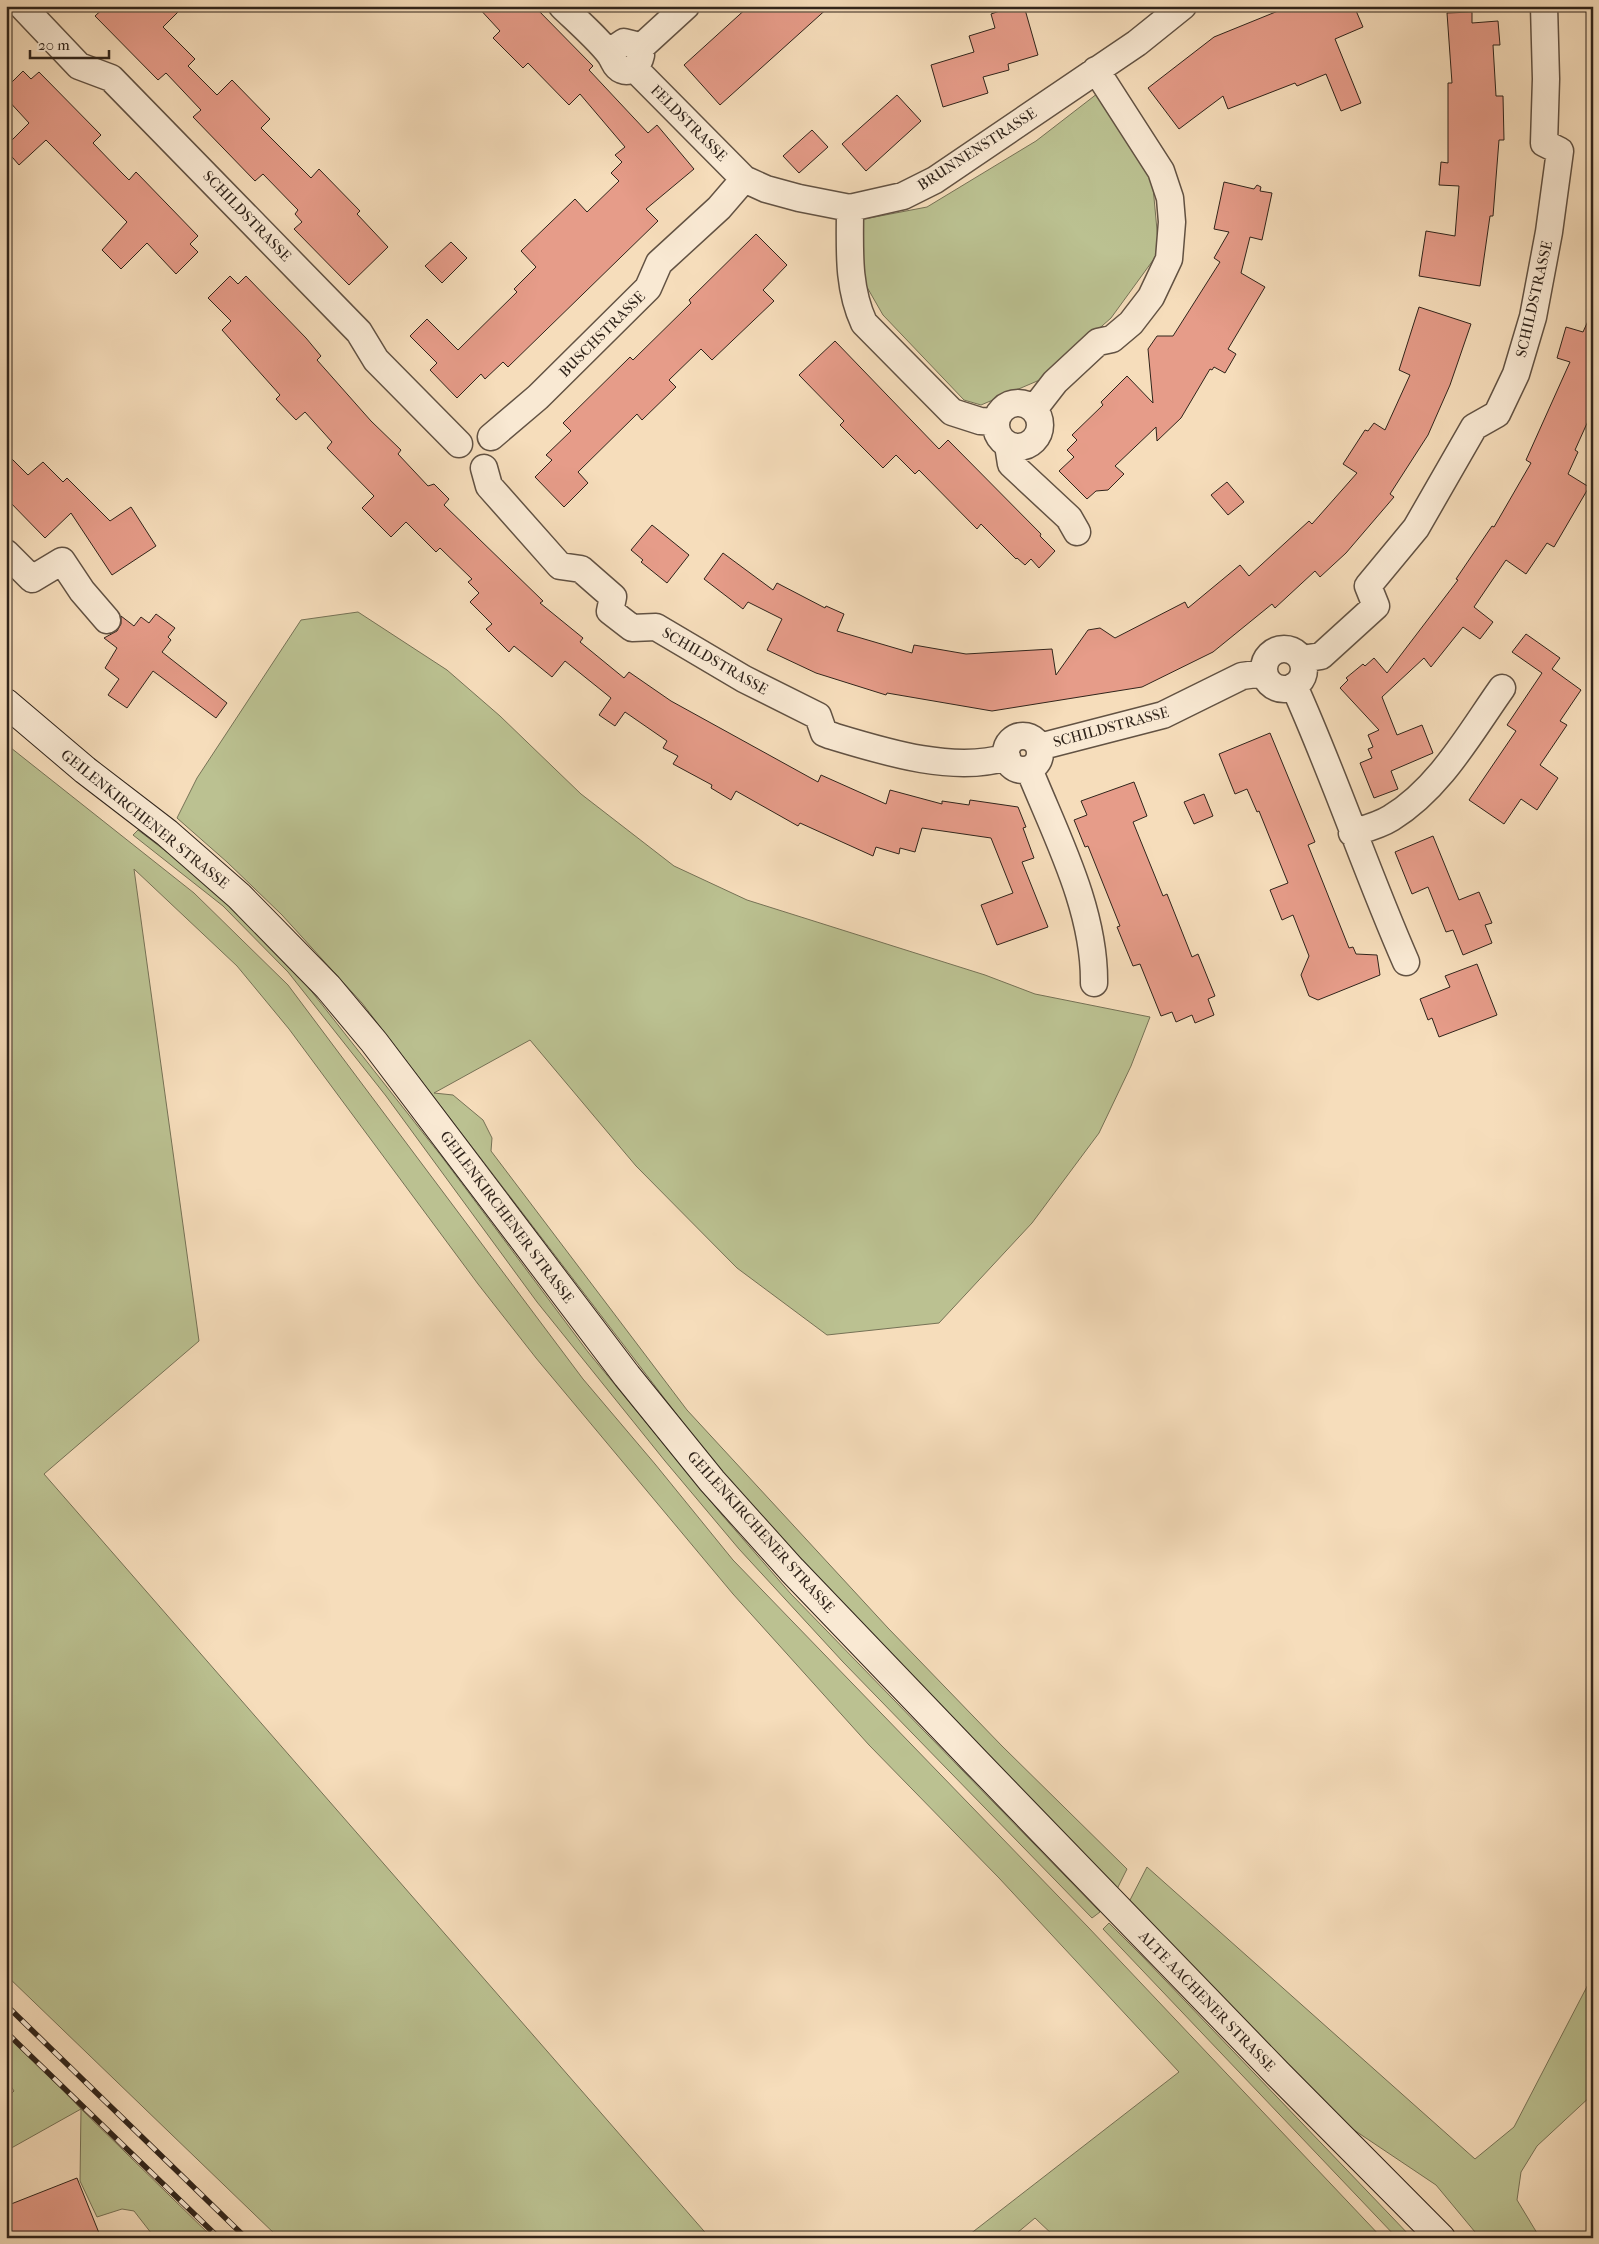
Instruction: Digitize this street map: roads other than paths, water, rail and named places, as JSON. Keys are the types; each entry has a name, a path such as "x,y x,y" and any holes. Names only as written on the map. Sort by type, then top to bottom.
{"main road":[{"name":"GEILENKIRCHENER STRASSE","path":"6,703 85,770 167,833 217,877 328,987 374,1042 627,1376 712,1481 792,1570 976,1762"},
{"name":"ALTE AACHENER STRASSE","path":"976,1762 1441,2238"}],"street":[{"name":"SCHILDSTRASSE","path":"22,6 79,66 111,78 359,332 376,360 459,444 458,451 464,464 470,468 484,468 489,486 560,566 581,569 607,591 613,597 610,611 632,628 656,627 744,679 818,716 824,732 900,756 988,763 1025,757 1163,715 1242,676 1264,673"},
{"path":"562,6 624,58 686,6"},
{"name":"BRUNNENSTRASSE","path":"744,179 791,196 850,208 903,196 935,180 1137,44 1183,6"},
{"name":"SCHILDSTRASSE","path":"1302,658 1321,656 1376,606 1368,586 1416,528 1474,427 1496,414 1516,374 1533,316 1550,232 1560,151 1544,143 1546,79 1544,6"},
{"name":"FELDSTRASSE","path":"624,58 744,179"},
{"path":"1034,409 1056,382 1098,342 1112,339 1131,323 1151,298 1169,259 1172,222 1170,198 1160,171 1096,70"},
{"name":"BUSCHSTRASSE","path":"491,437 538,397 648,288 659,263 719,208 744,179"},
{"path":"850,208 851,282 856,305 864,323 952,412 980,421 996,422"},
{"path":"1010,404 1026,404 1034,409 1040,426 1038,434 1033,441 1025,446 1017,447 1008,445 998,435 996,422 1003,408 1010,404"},
{"path":"459,444 462,438 473,431 480,431 491,437 496,454 493,460 484,468"},
{"path":"1008,445 1012,464 1063,512 1077,532"},
{"path":"6,552 32,579 62,561 82,591 107,620"},
{"path":"1286,648 1302,658 1304,674 1294,686 1285,689 1276,687 1268,682 1264,673 1264,664 1269,655 1276,650 1286,648"},
{"path":"1294,686 1326,756 1352,834 1406,962"},
{"path":"1352,834 1390,818 1423,794 1449,762 1502,688"},
{"path":"1025,757 1085,911 1094,952 1094,983"}],"railway":[{"path":"6,2005 246,2238"},
{"path":"6,2032 219,2238"}]}
